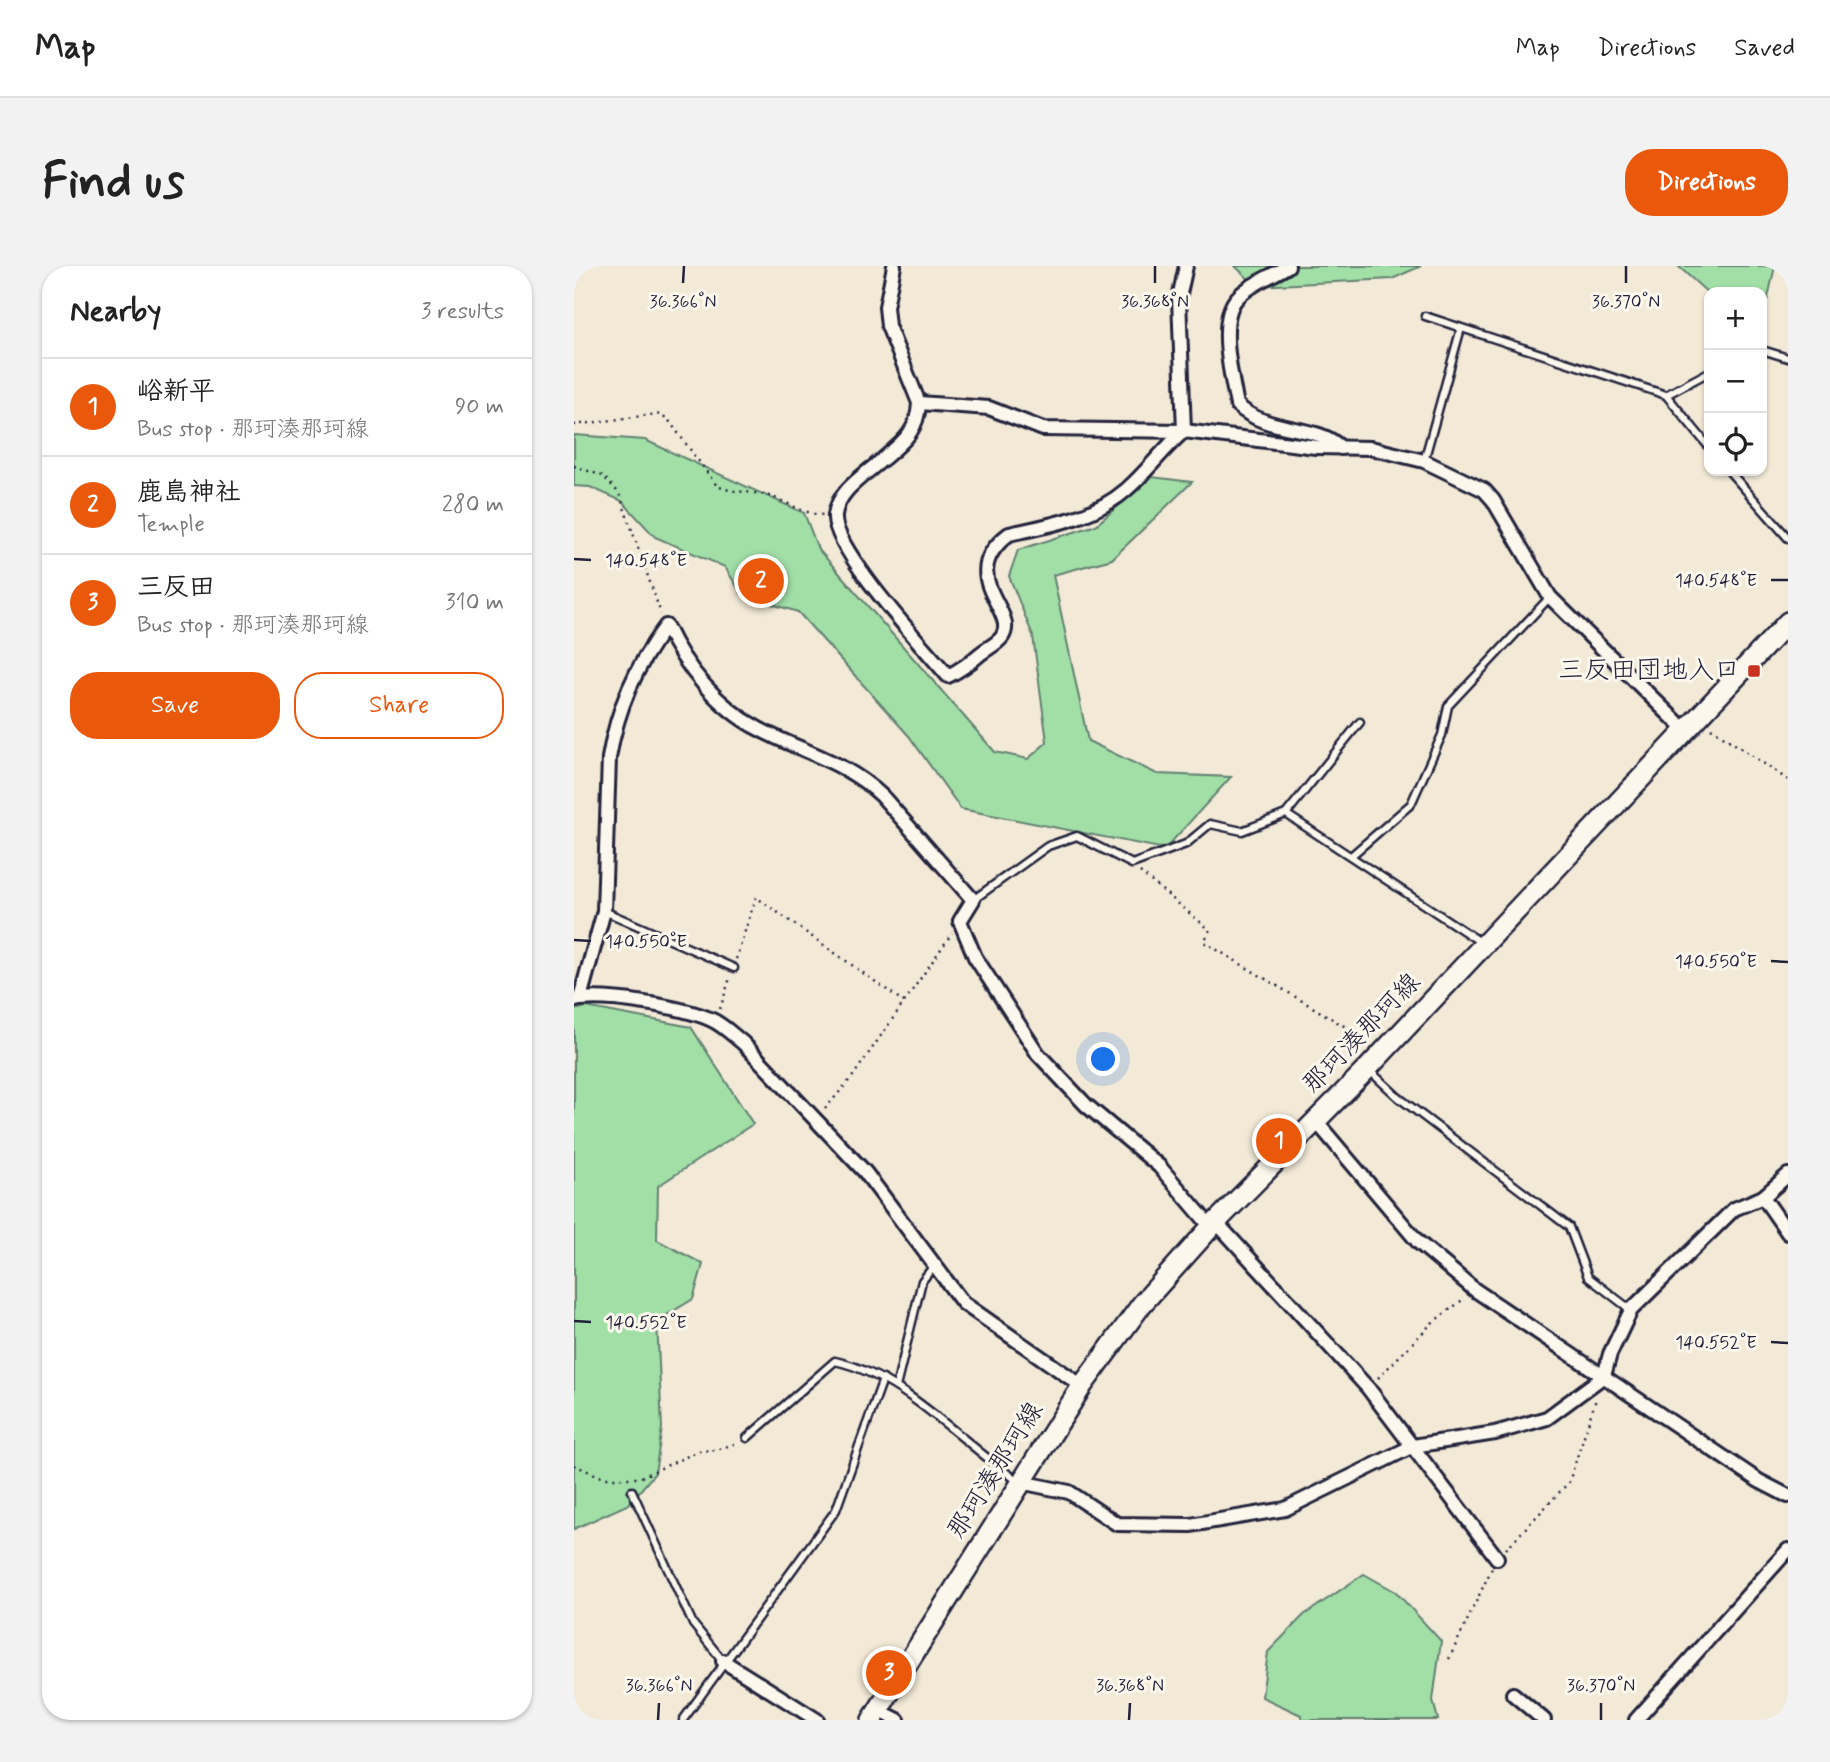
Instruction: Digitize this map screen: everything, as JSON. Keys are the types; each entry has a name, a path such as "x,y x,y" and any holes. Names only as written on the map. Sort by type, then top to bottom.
{"main road":[{"name":"那珂湊那珂線","path":"875,1715 1082,1386 1142,1304 1213,1224 1367,1069 1788,622"}],"street":[{"path":"894,266 887,307 888,326 919,403 915,429 848,489 835,515 837,534 859,568 948,676 959,671 1002,637 1004,628 986,580 986,568 999,542 1009,534 1089,514 1107,505 1127,489 1184,431 1179,298 1186,266"},
{"path":"1288,266 1250,289 1233,306 1228,327 1228,364 1237,405 1262,422 1326,436 1341,448"},
{"path":"919,403 989,408 1043,429 1184,431 1341,448 1371,448 1424,461 1484,490 1493,500 1550,597 1691,724"},
{"path":"1082,1386 963,1303 933,1266 894,1208 743,1043 716,1023 689,1013 620,1000 577,999 604,911 612,738 641,660 666,626 689,666 727,707 761,730 795,743 867,781 974,900 960,921 975,957 1038,1054 1086,1105 1159,1166 1368,1388 1497,1558"},
{"path":"1315,1120 1418,1242 1475,1290 1759,1481 1788,1496"},
{"path":"1020,1482 1069,1492 1117,1524 1190,1525 1285,1509 1413,1446 1495,1433 1547,1418 1604,1376 1610,1354 1631,1310 1734,1209 1763,1197 1788,1175"},
{"path":"1763,1197 1788,1233"},
{"path":"1636,1720 1788,1550"},
{"path":"723,1661 817,1720"},
{"path":"1513,1694 1544,1720"},
{"path":"875,1715 898,1720"}],"lane":[{"path":"1425,316 1666,395 1704,441"},
{"path":"1424,461 1461,328"},
{"path":"1767,352 1788,358"},
{"path":"1666,395 1704,375"},
{"path":"1733,476 1788,538"},
{"path":"1351,856 1411,804 1442,735 1448,706 1550,597"},
{"path":"974,900 1048,846 1077,836 1132,864 1186,844 1210,824 1242,831 1286,814 1360,722"},
{"path":"1286,814 1484,944"},
{"path":"604,911 734,968"},
{"path":"1367,1069 1398,1097 1569,1227 1588,1277 1631,1310"},
{"path":"896,1387 922,1281 933,1266"},
{"path":"747,1438 835,1362 861,1367 896,1387 1020,1482"},
{"path":"682,1720 836,1510 883,1379"},
{"path":"632,1491 693,1624 723,1661"}],"path":[{"path":"574,425 657,414 667,418 717,486 729,491 771,496 813,515 835,515"},
{"path":"574,466 603,476 619,493 666,626"},
{"path":"1691,724 1788,780"},
{"path":"1127,861 1210,930 1204,942 1384,1050"},
{"path":"716,1023 756,897 904,1002"},
{"path":"816,1120 853,1076 960,921"},
{"path":"1368,1388 1432,1322 1475,1290"},
{"path":"1449,1659 1497,1558 1569,1482 1604,1376"},
{"path":"574,1465 604,1478 639,1478 699,1451 716,1450 747,1438"}],"green space":[{"path":"1235,266 1421,266 1392,279 1256,286"},
{"path":"1678,266 1775,266 1767,300 1767,287 1704,287 1704,289"},
{"path":"574,435 645,440 804,513 818,549 995,752 1028,759 1047,742 1033,636 1009,576 1018,550 1096,525 1152,477 1192,482 1112,559 1053,575 1088,741 1157,774 1231,777 1165,849 961,809 909,736 798,612 742,595 725,567 655,537 622,501 590,487 574,486"},
{"path":"586,1007 691,1027 753,1124 658,1186 657,1240 703,1264 693,1299 657,1321 662,1428 655,1473 629,1504 574,1529 574,1010"},
{"path":"1364,1574 1396,1592 1441,1641 1433,1700 1438,1720 1302,1720 1301,1715 1262,1697 1268,1652 1304,1615"}],"place":[{"name":"鹿島神社","path":"761,581"},
{"name":"三反田団地入口","path":"1754,671"},
{"name":"峪新平","path":"1279,1141"},
{"name":"三反田","path":"889,1673"}]}
